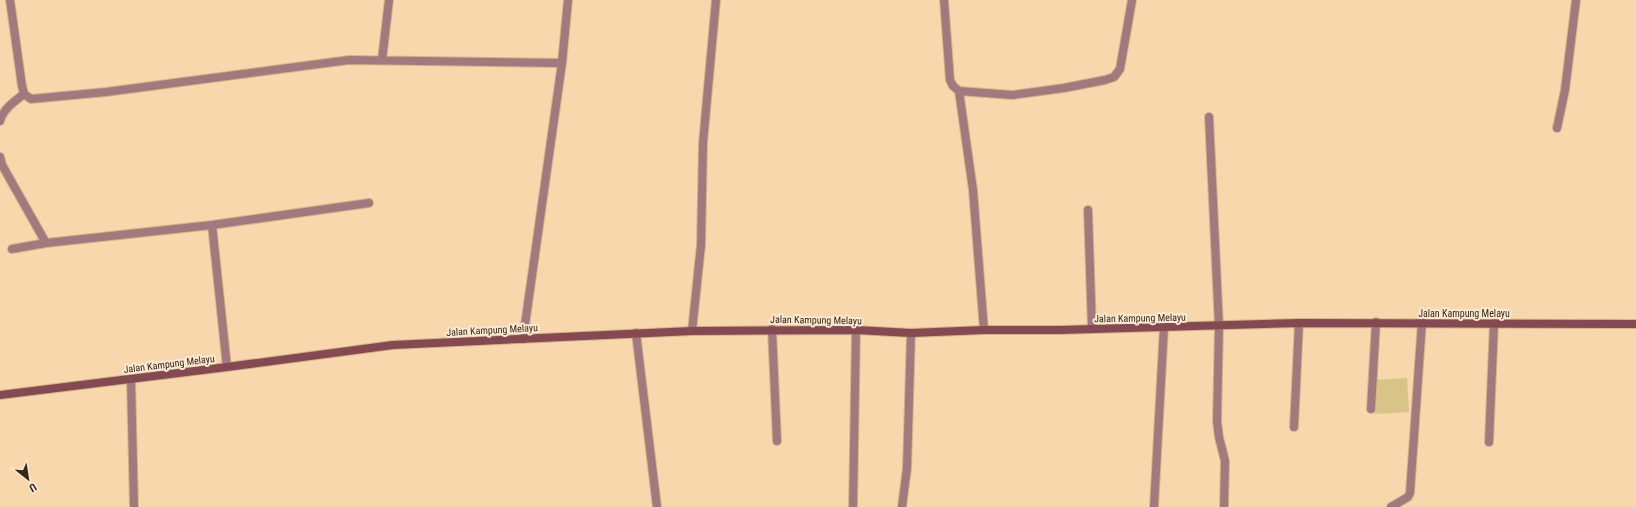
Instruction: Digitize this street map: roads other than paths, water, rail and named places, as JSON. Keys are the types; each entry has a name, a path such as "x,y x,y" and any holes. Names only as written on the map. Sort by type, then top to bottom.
{"main road":[{"name":"Jalan Kampung Melayu","path":"0,395 393,345 692,331 856,330 912,334 984,330 1092,329 1300,323 1422,322 1636,324"}],"street":[{"path":"10,0 24,94 31,99 106,92 349,60 562,63"},
{"path":"382,60 388,0"},
{"path":"523,339 562,63 568,0"},
{"path":"692,331 701,245 703,143 716,0"},
{"path":"944,0 950,80 953,86 959,91 1012,95 1064,88 1105,80 1114,76 1120,69 1132,0"},
{"path":"1557,128 1565,90 1576,0"},
{"path":"959,91 974,190 984,330"},
{"path":"0,121 1,116 10,104 24,94"},
{"path":"1209,117 1220,326 1217,421 1225,461 1224,507"},
{"path":"0,157 2,165 46,243"},
{"path":"12,249 46,243 212,225 369,203"},
{"path":"1088,210 1092,329"},
{"path":"212,225 227,367"},
{"path":"1371,410 1376,322"},
{"path":"1391,507 1408,497 1410,493 1422,322"},
{"path":"1294,427 1300,323"},
{"path":"1488,442 1494,323"},
{"path":"1154,507 1164,327"},
{"path":"772,330 777,441"},
{"path":"853,507 856,330"},
{"path":"636,334 657,507"},
{"path":"902,507 907,468 912,334"},
{"path":"131,379 134,507"}]}
